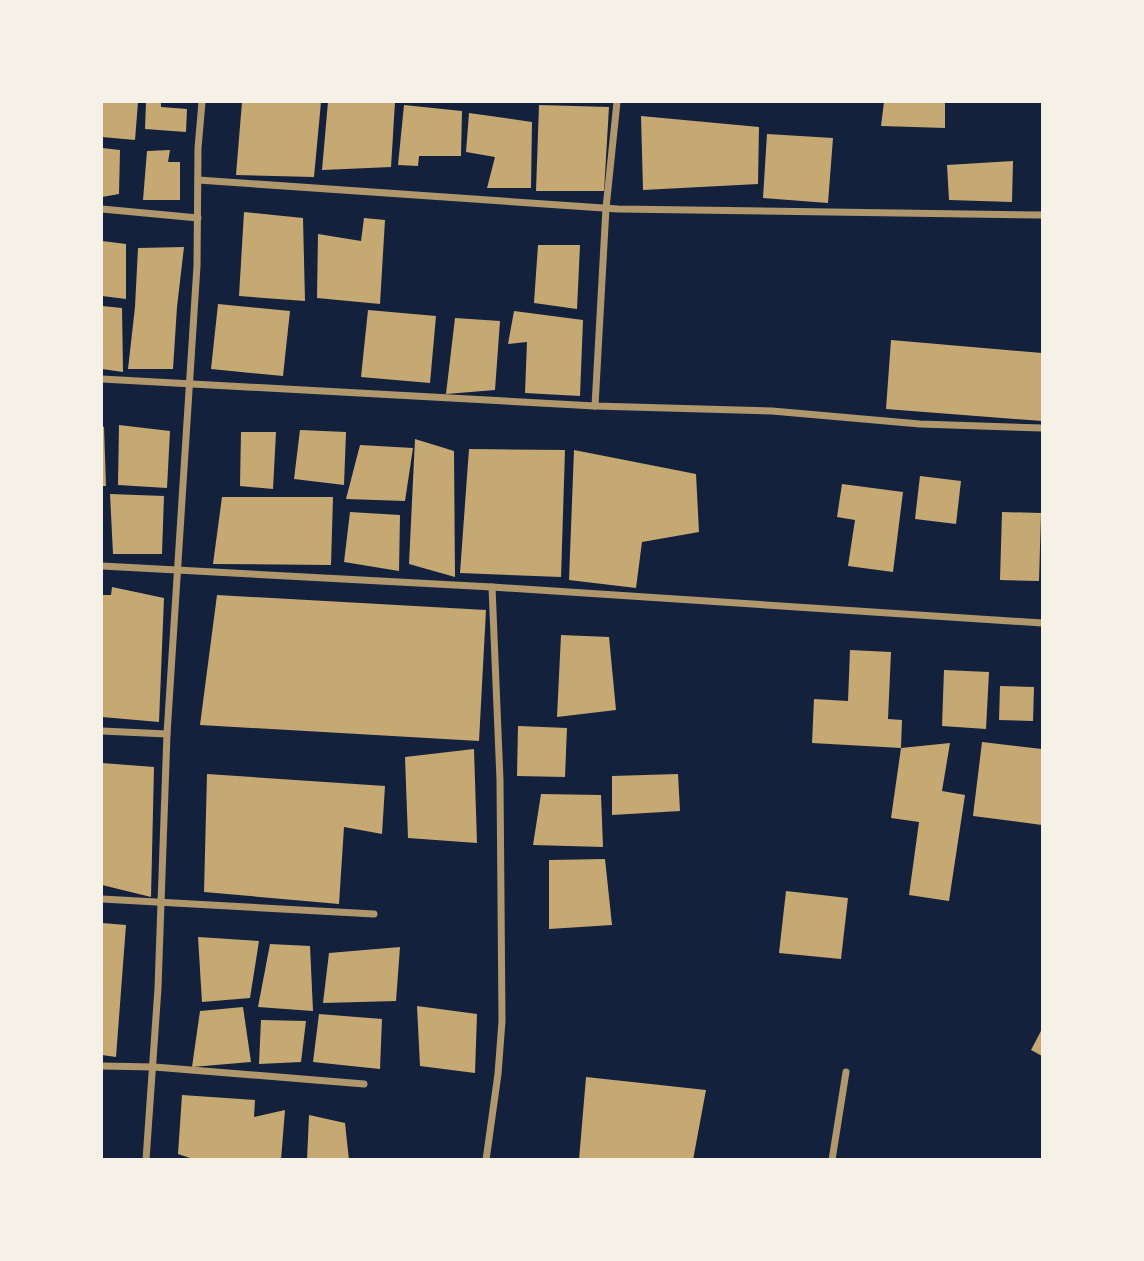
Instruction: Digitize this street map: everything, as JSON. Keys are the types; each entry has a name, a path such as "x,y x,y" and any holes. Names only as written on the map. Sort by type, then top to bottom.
{"street":[{"path":"146,1160 154,1067 167,734 189,382 202,102"},
{"path":"595,406 607,208 617,102"},
{"path":"198,180 607,208 1042,215"},
{"path":"102,209 198,218"},
{"path":"102,379 595,406 772,411 920,424 1042,428"},
{"path":"102,566 492,587 1042,623"},
{"path":"486,1160 502,1021 500,780 492,587"},
{"path":"102,731 167,734"},
{"path":"102,900 374,914"},
{"path":"102,1066 154,1067 364,1084"},
{"path":"832,1160 846,1072"}],"building":[{"path":"102,102 138,102 135,140 102,137"},
{"path":"146,102 161,102 161,107 187,109 186,132 145,129"},
{"path":"242,102 321,102 314,177 236,175"},
{"path":"328,102 395,102 391,167 322,170"},
{"path":"884,102 945,102 945,128 881,126"},
{"path":"404,105 462,111 461,156 419,156 418,166 398,165"},
{"path":"539,105 609,107 604,191 536,191"},
{"path":"469,113 532,122 531,188 487,188 495,157 466,152"},
{"path":"641,116 759,127 758,184 643,190"},
{"path":"767,134 833,138 828,203 763,198"},
{"path":"102,148 120,150 119,194 102,197"},
{"path":"170,150 168,162 180,162 180,200 143,200 147,151"},
{"path":"1013,161 1012,202 949,200 947,165"},
{"path":"244,212 303,218 305,301 239,296"},
{"path":"364,218 385,220 380,304 317,298 318,234 361,241"},
{"path":"102,241 126,244 126,299 102,296"},
{"path":"538,245 580,245 577,309 534,303"},
{"path":"184,247 173,369 128,369 138,248"},
{"path":"218,304 290,311 283,376 211,369"},
{"path":"102,306 122,308 123,372 102,369"},
{"path":"368,310 436,316 430,383 361,377"},
{"path":"514,311 583,320 580,396 525,393 527,342 508,344"},
{"path":"455,318 500,321 495,390 446,394"},
{"path":"891,340 1042,353 1042,421 886,409"},
{"path":"119,425 170,431 167,488 118,485"},
{"path":"102,426 104,427 106,486 102,486"},
{"path":"300,430 346,432 344,485 294,479"},
{"path":"241,432 276,432 273,489 240,486"},
{"path":"415,439 454,451 455,577 409,564"},
{"path":"360,445 413,448 405,501 346,499"},
{"path":"469,449 565,450 561,577 460,573"},
{"path":"574,450 696,474 699,532 642,542 636,588 569,580"},
{"path":"920,476 961,481 956,524 915,519"},
{"path":"842,484 903,492 893,572 848,566 855,520 837,517"},
{"path":"110,494 164,496 162,554 113,554"},
{"path":"222,497 333,497 331,565 213,564"},
{"path":"350,512 400,515 399,571 344,562"},
{"path":"1002,512 1041,513 1039,581 1000,580"},
{"path":"112,587 164,598 159,722 102,717 102,595 111,595"},
{"path":"217,595 486,610 479,741 200,725"},
{"path":"561,635 609,637 616,710 557,717"},
{"path":"850,650 891,652 888,719 902,720 901,748 812,743 814,699 848,701"},
{"path":"944,670 989,672 986,729 942,726"},
{"path":"1000,686 1034,687 1033,721 999,720"},
{"path":"518,726 567,728 565,777 517,776"},
{"path":"982,742 1042,749 1042,825 973,816"},
{"path":"950,743 942,791 965,795 949,901 909,895 919,822 891,818 901,748"},
{"path":"474,749 477,843 408,838 405,757"},
{"path":"102,763 154,767 151,897 102,885"},
{"path":"207,774 385,786 382,834 344,827 339,904 204,892"},
{"path":"678,774 680,811 612,815 612,776"},
{"path":"541,794 601,795 603,847 533,845"},
{"path":"605,859 612,925 549,929 549,860"},
{"path":"786,891 848,898 841,959 779,953"},
{"path":"102,923 126,925 116,1057 102,1055"},
{"path":"198,937 259,941 250,998 202,1002"},
{"path":"270,944 310,946 313,1011 258,1007"},
{"path":"400,947 396,1001 323,1003 329,953"},
{"path":"417,1006 477,1014 475,1073 420,1066"},
{"path":"243,1007 251,1062 192,1067 200,1011"},
{"path":"319,1014 382,1019 380,1069 313,1062"},
{"path":"261,1020 306,1021 301,1062 259,1064"},
{"path":"1042,1029 1042,1056 1031,1050"},
{"path":"586,1077 706,1090 693,1160 579,1160"},
{"path":"182,1095 255,1100 254,1117 285,1110 281,1160 196,1160 178,1154"},
{"path":"309,1115 345,1123 349,1160 307,1160"}]}
